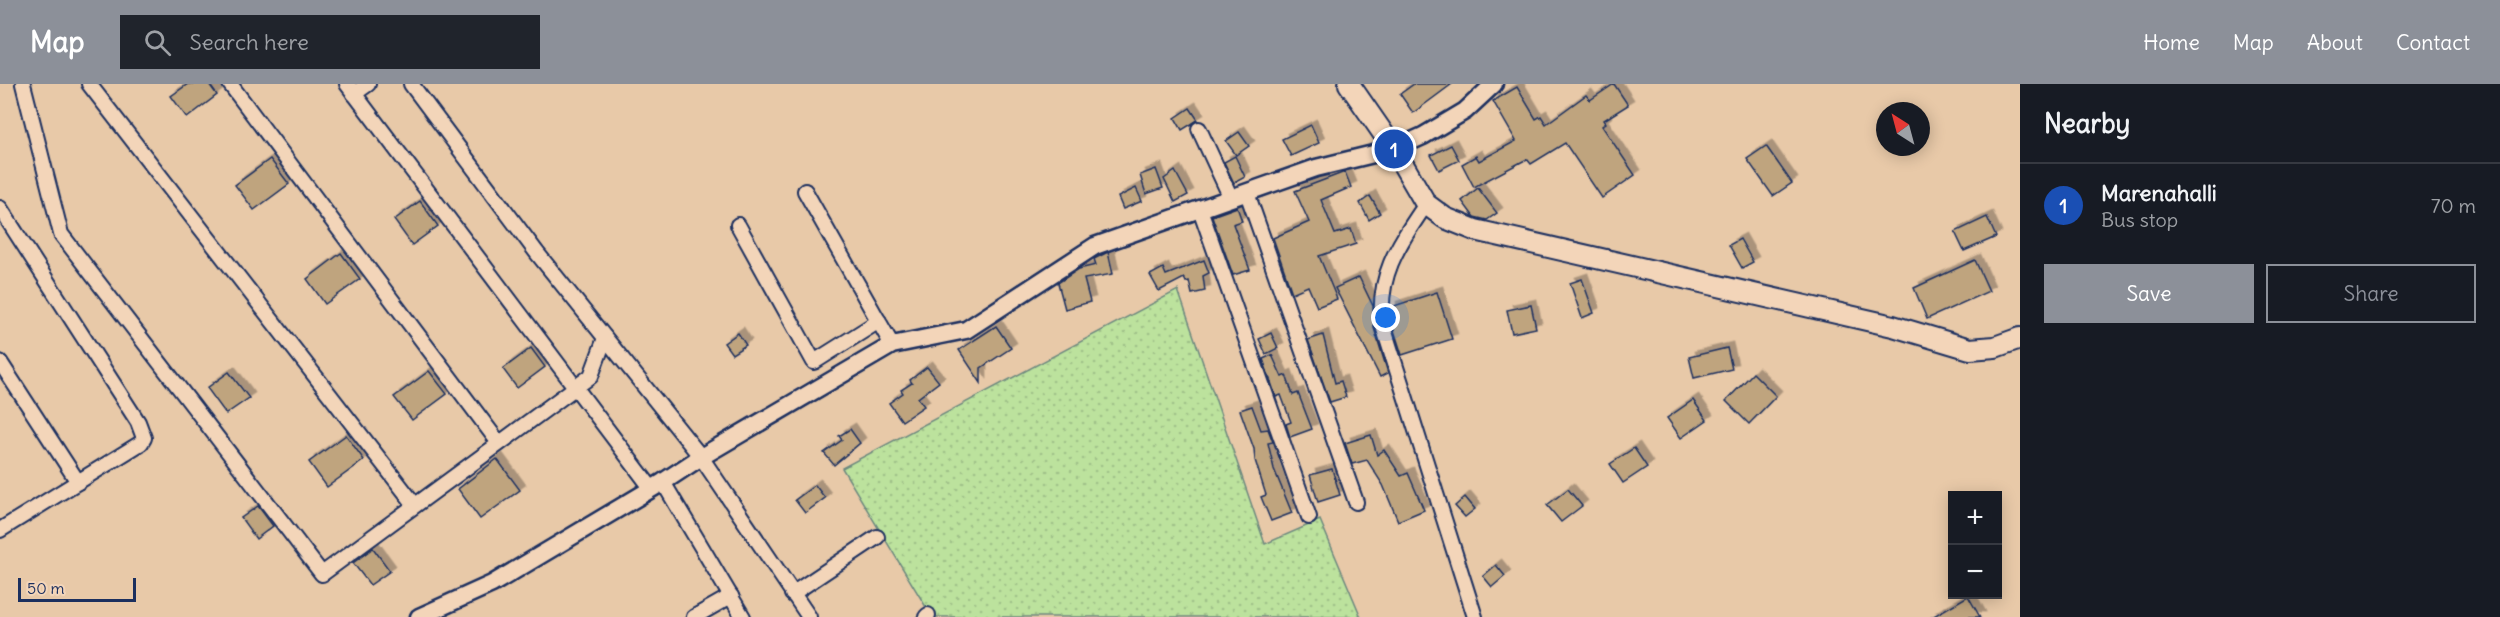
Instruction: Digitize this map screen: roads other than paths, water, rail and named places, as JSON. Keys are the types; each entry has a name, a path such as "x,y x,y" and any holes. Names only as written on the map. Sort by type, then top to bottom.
{"main road":[{"path":"1349,84 1394,149 1426,204 1445,218 1475,230 1893,326 1970,349 1995,347 2020,338"}],"street":[{"path":"23,84 61,234 322,574 591,376 605,338"},
{"path":"89,84 415,505"},
{"path":"230,84 499,443"},
{"path":"368,84 350,89 576,387 658,486 744,617"},
{"path":"411,84 537,253 701,457 809,617"},
{"path":"419,617 492,584 658,486 701,457 892,345 966,330 1095,246 1316,168 1394,149 1423,136 1465,111 1494,84"},
{"path":"1199,129 1239,195 1356,502"},
{"path":"805,191 892,345"},
{"path":"1426,204 1392,261 1382,284 1379,303 1383,326 1475,617"},
{"path":"0,208 143,432 144,438 141,443 78,482 2,523"},
{"path":"1200,209 1309,517"},
{"path":"738,225 814,362 879,321"},
{"path":"0,362 78,482"},
{"path":"792,594 877,537"},
{"path":"694,617 731,596"}],"place":[{"name":"Marenahalli","path":"1394,149"}]}
